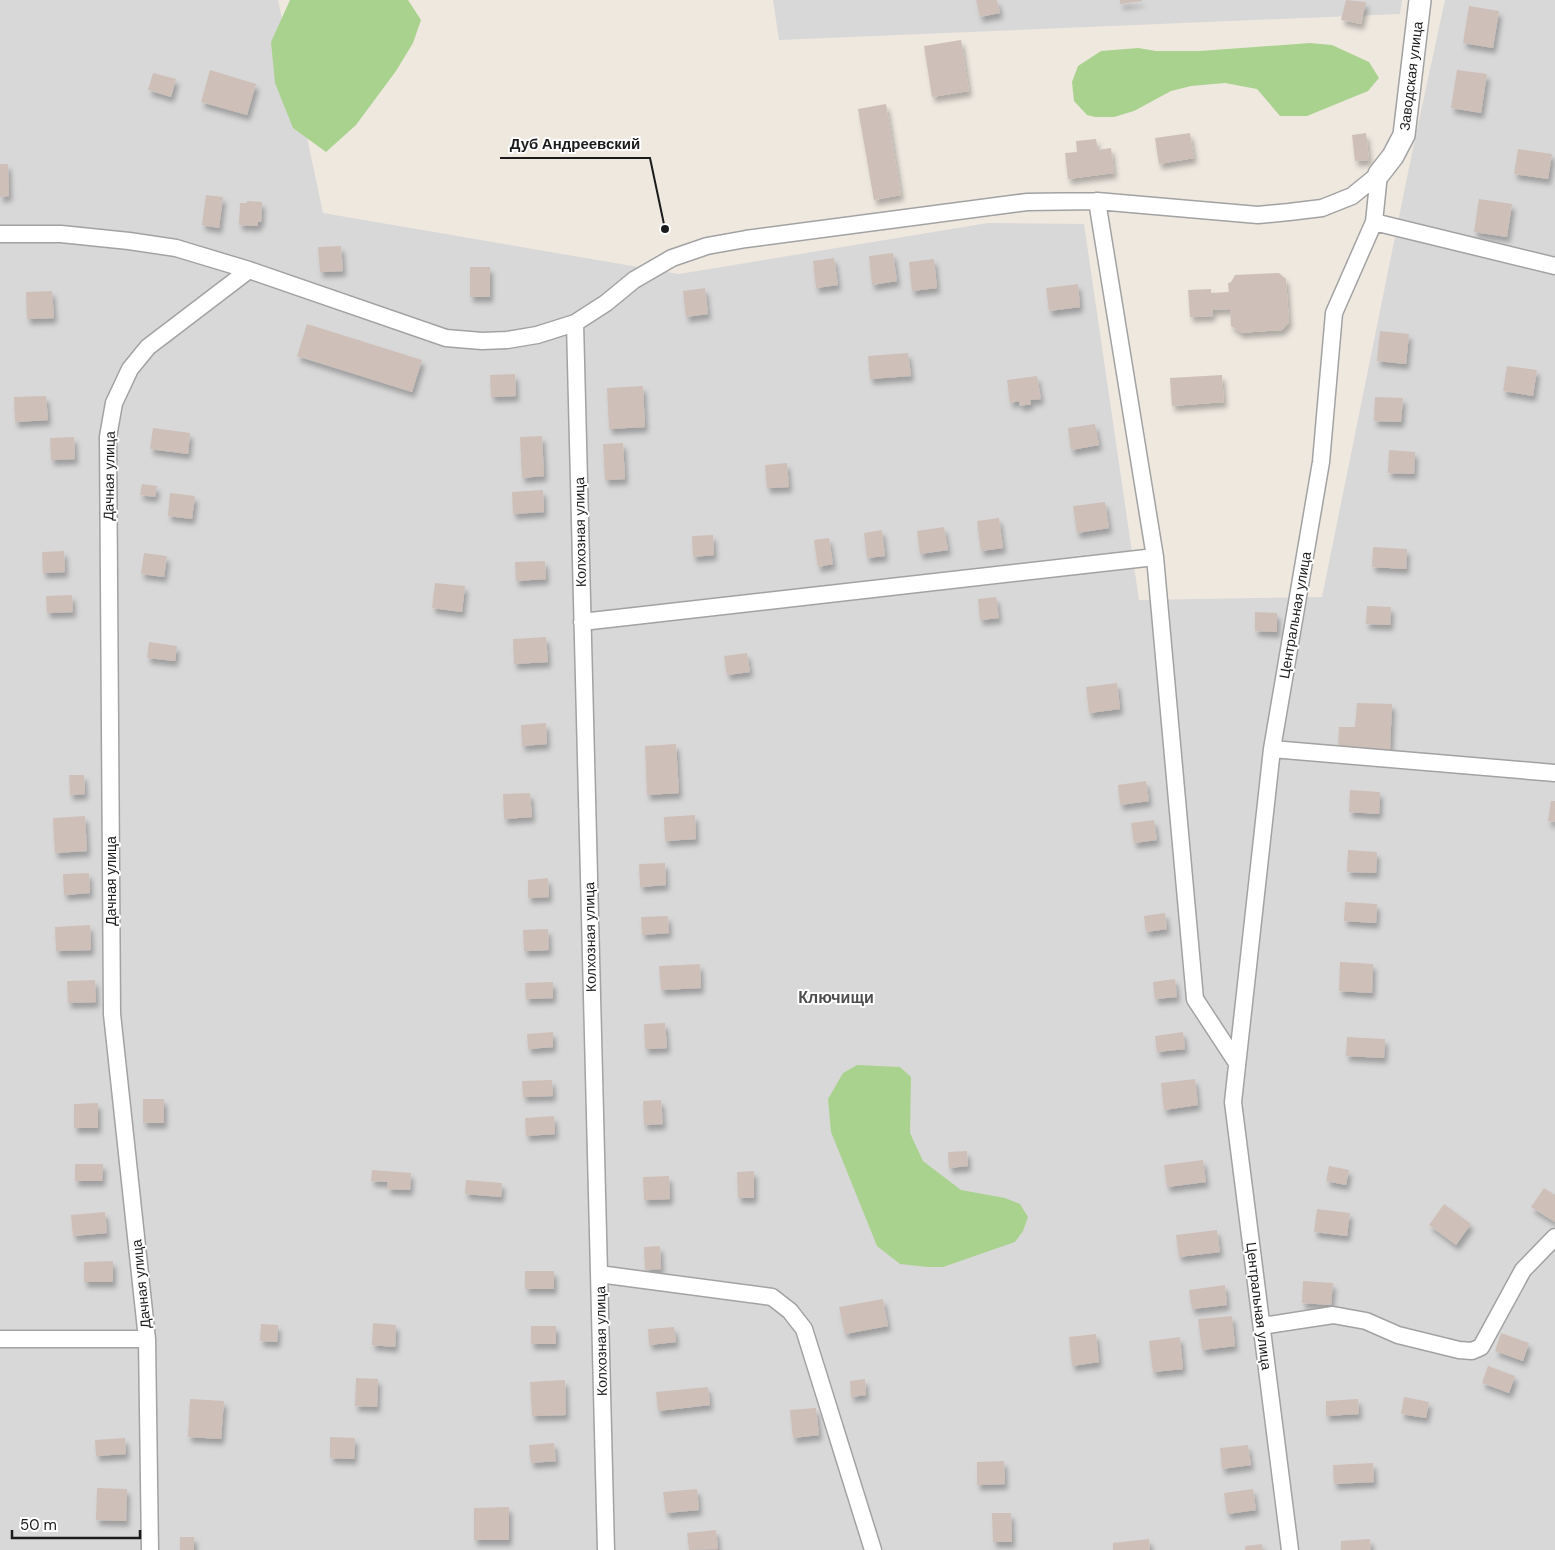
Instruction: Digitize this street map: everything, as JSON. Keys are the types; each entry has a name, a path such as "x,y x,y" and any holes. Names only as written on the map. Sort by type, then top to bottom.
{"street":[{"name":"Заводская улица","path":"1379,174 1393,156 1404,135 1420,0"},
{"path":"0,234 61,234 129,240 176,248 249,270 446,338 482,341 507,340 537,336 575,323 606,303 634,280 672,258 707,246 746,239 1027,202 1097,201 1258,215 1290,212 1322,208 1352,196 1379,174"},
{"name":"Центральная улица","path":"1290,1550 1233,1102 1272,749 1321,462 1334,313 1374,222 1379,174"},
{"path":"1097,201 1155,557 1194,999 1237,1063"},
{"path":"1374,222 1555,266"},
{"name":"Дачная улица","path":"150,1550 148,1339 112,1014 108,437 114,403 130,369 148,347 249,270"},
{"name":"Колхозная улица","path":"575,323 606,1550"},
{"path":"582,622 1155,557"},
{"path":"1272,749 1555,773"},
{"path":"1262,1326 1333,1315 1366,1321 1398,1335 1472,1352 1481,1347 1522,1270 1555,1237"},
{"path":"599,1274 772,1297 790,1311 804,1329 873,1550"},
{"path":"0,1339 148,1339"}],"shaded area":[{"path":"0,0 278,0 323,213 679,274 988,223 1084,224 1139,600 1322,597 1445,0 1555,0 1555,1550 0,1550"},
{"path":"773,0 1402,0 1400,14 779,40"}],"green space":[{"path":"290,0 408,0 421,20 413,43 396,71 356,125 326,152 293,128 275,83 271,42"},
{"path":"1310,43 1332,45 1369,62 1379,78 1368,91 1307,116 1280,116 1257,89 1225,83 1191,86 1171,91 1134,111 1114,117 1087,115 1074,101 1072,82 1078,66 1101,51 1138,48 1156,51 1200,51"},
{"path":"857,1065 900,1067 911,1077 910,1133 923,1161 961,1190 1005,1198 1020,1204 1028,1217 1023,1231 1015,1242 943,1267 900,1264 877,1246 831,1132 828,1099 843,1073"}],"building":[{"path":"976,0 997,0 1000,13 980,17"},
{"path":"1120,0 1142,0 1142,1 1120,4"},
{"path":"1346,0 1366,2 1361,24 1341,20"},
{"path":"1469,6 1499,11 1493,48 1463,43"},
{"path":"961,40 969,91 932,97 924,46"},
{"path":"210,70 256,84 247,115 201,102"},
{"path":"1457,70 1487,74 1481,113 1451,108"},
{"path":"153,73 176,79 171,97 148,90"},
{"path":"886,104 901,195 874,200 858,109"},
{"path":"1190,133 1194,158 1159,164 1155,138"},
{"path":"1366,133 1369,160 1355,161 1352,135"},
{"path":"1096,139 1098,150 1111,148 1114,173 1068,179 1065,153 1077,152 1076,141"},
{"path":"1518,149 1552,154 1548,179 1514,174"},
{"path":"0,164 8,164 9,196 0,197"},
{"path":"206,195 223,197 219,228 202,225"},
{"path":"1479,199 1512,204 1507,237 1474,232"},
{"path":"247,201 262,202 261,222 258,222 258,226 239,225 240,203 247,203"},
{"path":"341,246 343,271 320,272 318,247"},
{"path":"893,253 897,281 872,285 869,256"},
{"path":"834,258 838,285 816,288 813,261"},
{"path":"934,259 937,288 912,291 909,262"},
{"path":"470,267 490,267 490,297 470,297"},
{"path":"1279,273 1286,279 1289,322 1282,330 1239,333 1239,331 1231,326 1230,309 1212,310 1213,316 1190,317 1188,290 1211,289 1211,293 1229,292 1228,283 1231,282 1235,275"},
{"path":"1078,284 1080,307 1049,311 1046,288"},
{"path":"705,288 708,314 686,317 683,291"},
{"path":"52,291 54,318 27,319 26,292"},
{"path":"307,324 422,360 412,392 297,356"},
{"path":"1380,331 1409,334 1406,364 1377,361"},
{"path":"908,353 911,376 870,379 868,356"},
{"path":"1507,366 1537,370 1533,396 1503,391"},
{"path":"515,374 516,396 491,397 490,375"},
{"path":"1222,375 1224,402 1172,406 1170,378"},
{"path":"1037,376 1041,399 1030,400 1031,404 1020,406 1019,401 1010,403 1007,380"},
{"path":"643,386 645,427 609,429 607,388"},
{"path":"46,396 48,420 15,422 14,397"},
{"path":"1375,397 1403,398 1401,422 1374,421"},
{"path":"1095,424 1099,445 1071,450 1068,428"},
{"path":"153,428 190,433 188,454 150,449"},
{"path":"542,436 544,476 522,478 520,437"},
{"path":"74,437 75,459 51,460 50,438"},
{"path":"623,443 625,479 605,480 603,444"},
{"path":"1389,450 1415,452 1414,474 1388,473"},
{"path":"787,463 789,487 767,488 765,465"},
{"path":"142,484 157,486 155,497 140,495"},
{"path":"543,490 544,512 513,514 512,492"},
{"path":"170,493 195,496 192,519 168,516"},
{"path":"1105,502 1109,528 1077,533 1073,506"},
{"path":"999,518 1003,548 981,551 977,521"},
{"path":"944,527 948,550 920,554 917,531"},
{"path":"882,530 885,556 867,558 864,533"},
{"path":"713,535 714,555 693,557 692,536"},
{"path":"829,538 833,564 818,567 814,540"},
{"path":"1373,547 1407,549 1406,569 1372,567"},
{"path":"64,551 65,572 43,573 42,552"},
{"path":"144,553 167,556 164,577 141,574"},
{"path":"545,561 546,579 516,581 515,562"},
{"path":"435,583 465,586 462,612 432,608"},
{"path":"72,595 73,612 47,613 46,596"},
{"path":"996,597 999,618 980,620 978,599"},
{"path":"1367,606 1391,607 1390,625 1366,624"},
{"path":"1255,612 1277,613 1277,632 1255,631"},
{"path":"546,637 548,662 514,664 513,639"},
{"path":"149,642 177,646 175,661 147,658"},
{"path":"747,653 750,672 727,675 724,656"},
{"path":"1117,683 1120,709 1089,713 1086,687"},
{"path":"1357,703 1392,704 1390,750 1338,747 1339,727 1355,727"},
{"path":"546,723 547,744 522,746 521,725"},
{"path":"676,744 679,793 647,795 645,746"},
{"path":"69,775 84,775 85,794 70,795"},
{"path":"1146,781 1149,801 1120,805 1118,785"},
{"path":"1350,790 1380,792 1379,814 1349,812"},
{"path":"530,793 532,817 504,819 503,794"},
{"path":"1551,801 1555,801 1555,822 1548,821"},
{"path":"695,815 696,839 665,841 664,817"},
{"path":"85,816 87,851 55,853 53,818"},
{"path":"1154,820 1157,840 1134,843 1131,823"},
{"path":"1348,850 1377,852 1376,873 1347,872"},
{"path":"665,863 666,885 640,887 639,864"},
{"path":"89,873 90,893 64,895 63,874"},
{"path":"548,878 549,897 528,898 528,880"},
{"path":"1345,902 1377,904 1376,923 1344,921"},
{"path":"1165,913 1167,929 1146,932 1144,916"},
{"path":"668,916 669,933 642,935 641,917"},
{"path":"90,925 91,950 56,951 55,927"},
{"path":"548,929 549,950 524,951 523,930"},
{"path":"1340,962 1373,964 1372,993 1339,991"},
{"path":"700,964 701,988 661,990 659,966"},
{"path":"1175,979 1177,997 1155,999 1153,982"},
{"path":"95,980 96,1002 68,1003 67,981"},
{"path":"553,982 553,998 526,999 525,983"},
{"path":"665,1023 667,1048 645,1049 644,1024"},
{"path":"553,1032 553,1047 528,1049 527,1034"},
{"path":"1183,1032 1185,1049 1157,1052 1155,1036"},
{"path":"1347,1037 1385,1039 1384,1058 1346,1056"},
{"path":"1195,1079 1198,1105 1164,1110 1161,1083"},
{"path":"552,1080 553,1096 523,1097 522,1081"},
{"path":"143,1099 164,1099 164,1123 143,1123"},
{"path":"661,1100 663,1124 644,1125 643,1101"},
{"path":"98,1103 98,1128 74,1128 74,1104"},
{"path":"554,1116 555,1134 526,1136 525,1118"},
{"path":"967,1151 968,1166 949,1168 948,1152"},
{"path":"1203,1160 1206,1182 1167,1187 1164,1165"},
{"path":"75,1164 103,1164 102,1181 75,1181"},
{"path":"1329,1166 1349,1170 1346,1185 1326,1181"},
{"path":"372,1170 411,1173 410,1190 387,1189 388,1182 371,1181"},
{"path":"754,1171 754,1198 738,1198 737,1172"},
{"path":"669,1176 670,1199 644,1200 643,1177"},
{"path":"466,1180 502,1183 501,1197 465,1194"},
{"path":"1544,1188 1555,1195 1555,1222 1531,1207"},
{"path":"1444,1204 1471,1224 1456,1245 1429,1225"},
{"path":"1317,1209 1350,1213 1347,1236 1314,1232"},
{"path":"105,1212 107,1233 73,1236 71,1215"},
{"path":"1217,1230 1220,1252 1179,1257 1176,1235"},
{"path":"660,1246 661,1269 645,1270 644,1247"},
{"path":"113,1261 113,1282 84,1282 84,1262"},
{"path":"525,1271 554,1271 554,1289 525,1289"},
{"path":"1303,1281 1333,1283 1331,1305 1302,1303"},
{"path":"1225,1285 1227,1305 1192,1309 1189,1290"},
{"path":"883,1299 888,1326 845,1334 839,1307"},
{"path":"1232,1316 1235,1346 1202,1350 1198,1319"},
{"path":"373,1323 396,1325 395,1347 372,1345"},
{"path":"261,1324 278,1325 277,1342 260,1341"},
{"path":"531,1326 556,1326 556,1344 531,1344"},
{"path":"674,1327 676,1342 649,1345 648,1329"},
{"path":"1501,1333 1529,1343 1523,1361 1495,1351"},
{"path":"1096,1334 1099,1362 1072,1366 1069,1337"},
{"path":"1180,1337 1183,1369 1153,1372 1149,1341"},
{"path":"1488,1366 1515,1376 1509,1393 1482,1383"},
{"path":"356,1378 378,1379 377,1407 355,1406"},
{"path":"865,1379 866,1395 851,1397 850,1381"},
{"path":"565,1380 566,1415 532,1416 530,1382"},
{"path":"708,1387 710,1405 658,1411 656,1392"},
{"path":"1404,1397 1429,1402 1426,1418 1401,1414"},
{"path":"190,1399 224,1401 221,1439 188,1437"},
{"path":"1358,1399 1359,1414 1326,1416 1326,1401"},
{"path":"816,1408 819,1435 793,1438 790,1410"},
{"path":"330,1437 355,1438 354,1459 330,1458"},
{"path":"125,1438 126,1454 96,1456 95,1440"},
{"path":"554,1443 556,1461 531,1463 529,1445"},
{"path":"1248,1445 1251,1465 1222,1469 1220,1448"},
{"path":"1004,1461 1005,1484 977,1485 977,1462"},
{"path":"1373,1463 1374,1482 1334,1484 1333,1465"},
{"path":"97,1488 127,1489 126,1521 96,1520"},
{"path":"697,1489 699,1510 666,1513 663,1492"},
{"path":"1253,1489 1256,1510 1227,1514 1224,1493"},
{"path":"509,1507 509,1540 474,1540 474,1508"},
{"path":"992,1513 1011,1513 1012,1542 993,1542"},
{"path":"716,1530 718,1549 689,1550 687,1533"},
{"path":"180,1537 194,1537 194,1550 180,1550"},
{"path":"1149,1539 1150,1550 1113,1550 1113,1543"},
{"path":"1370,1539 1371,1550 1341,1550 1341,1541"},
{"path":"1262,1544 1263,1550 1245,1550 1245,1546"}],"place":[{"name":"Дуб Андреевский","path":"665,229"}],"district":[{"name":"Ключищи","path":"836,997"}]}
